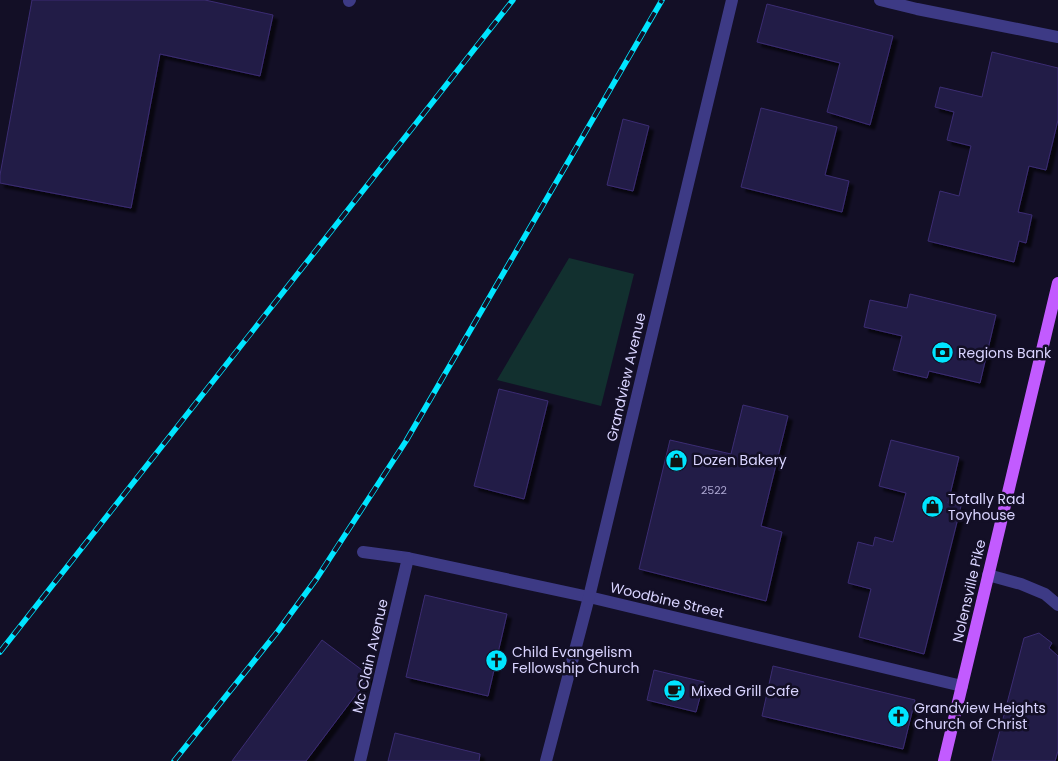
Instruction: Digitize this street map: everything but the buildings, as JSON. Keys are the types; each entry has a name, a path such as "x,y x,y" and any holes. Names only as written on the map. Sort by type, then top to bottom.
{"main road":[{"name":"Nolensville Pike","path":"944,761 1058,283"}],"street":[{"name":"Grandview Avenue","path":"546,761 589,597 732,0"},
{"path":"880,0 1058,37"},
{"name":"Woodbine Street","path":"363,552 408,558 589,597 962,686"},
{"name":"Mc Clain Avenue","path":"360,761 408,558"},
{"path":"988,575 1021,584 1045,594 1058,605"}],"green space":[{"path":"569,258 634,274 601,406 497,380"}],"railway":[{"path":"0,652 513,0"},
{"path":"174,761 278,631 317,578 406,441 662,0"}],"place":[{"name":"Regions Bank","path":"942,353"},
{"name":"Dozen Bakery","path":"677,460"},
{"name":"Totally Rad Toyhouse","path":"932,507"},
{"name":"Child Evangelism Fellowship Church","path":"496,660"},
{"name":"Mixed Grill Cafe","path":"675,691"},
{"name":"Grandview Heights Church of Christ","path":"898,716"}]}
